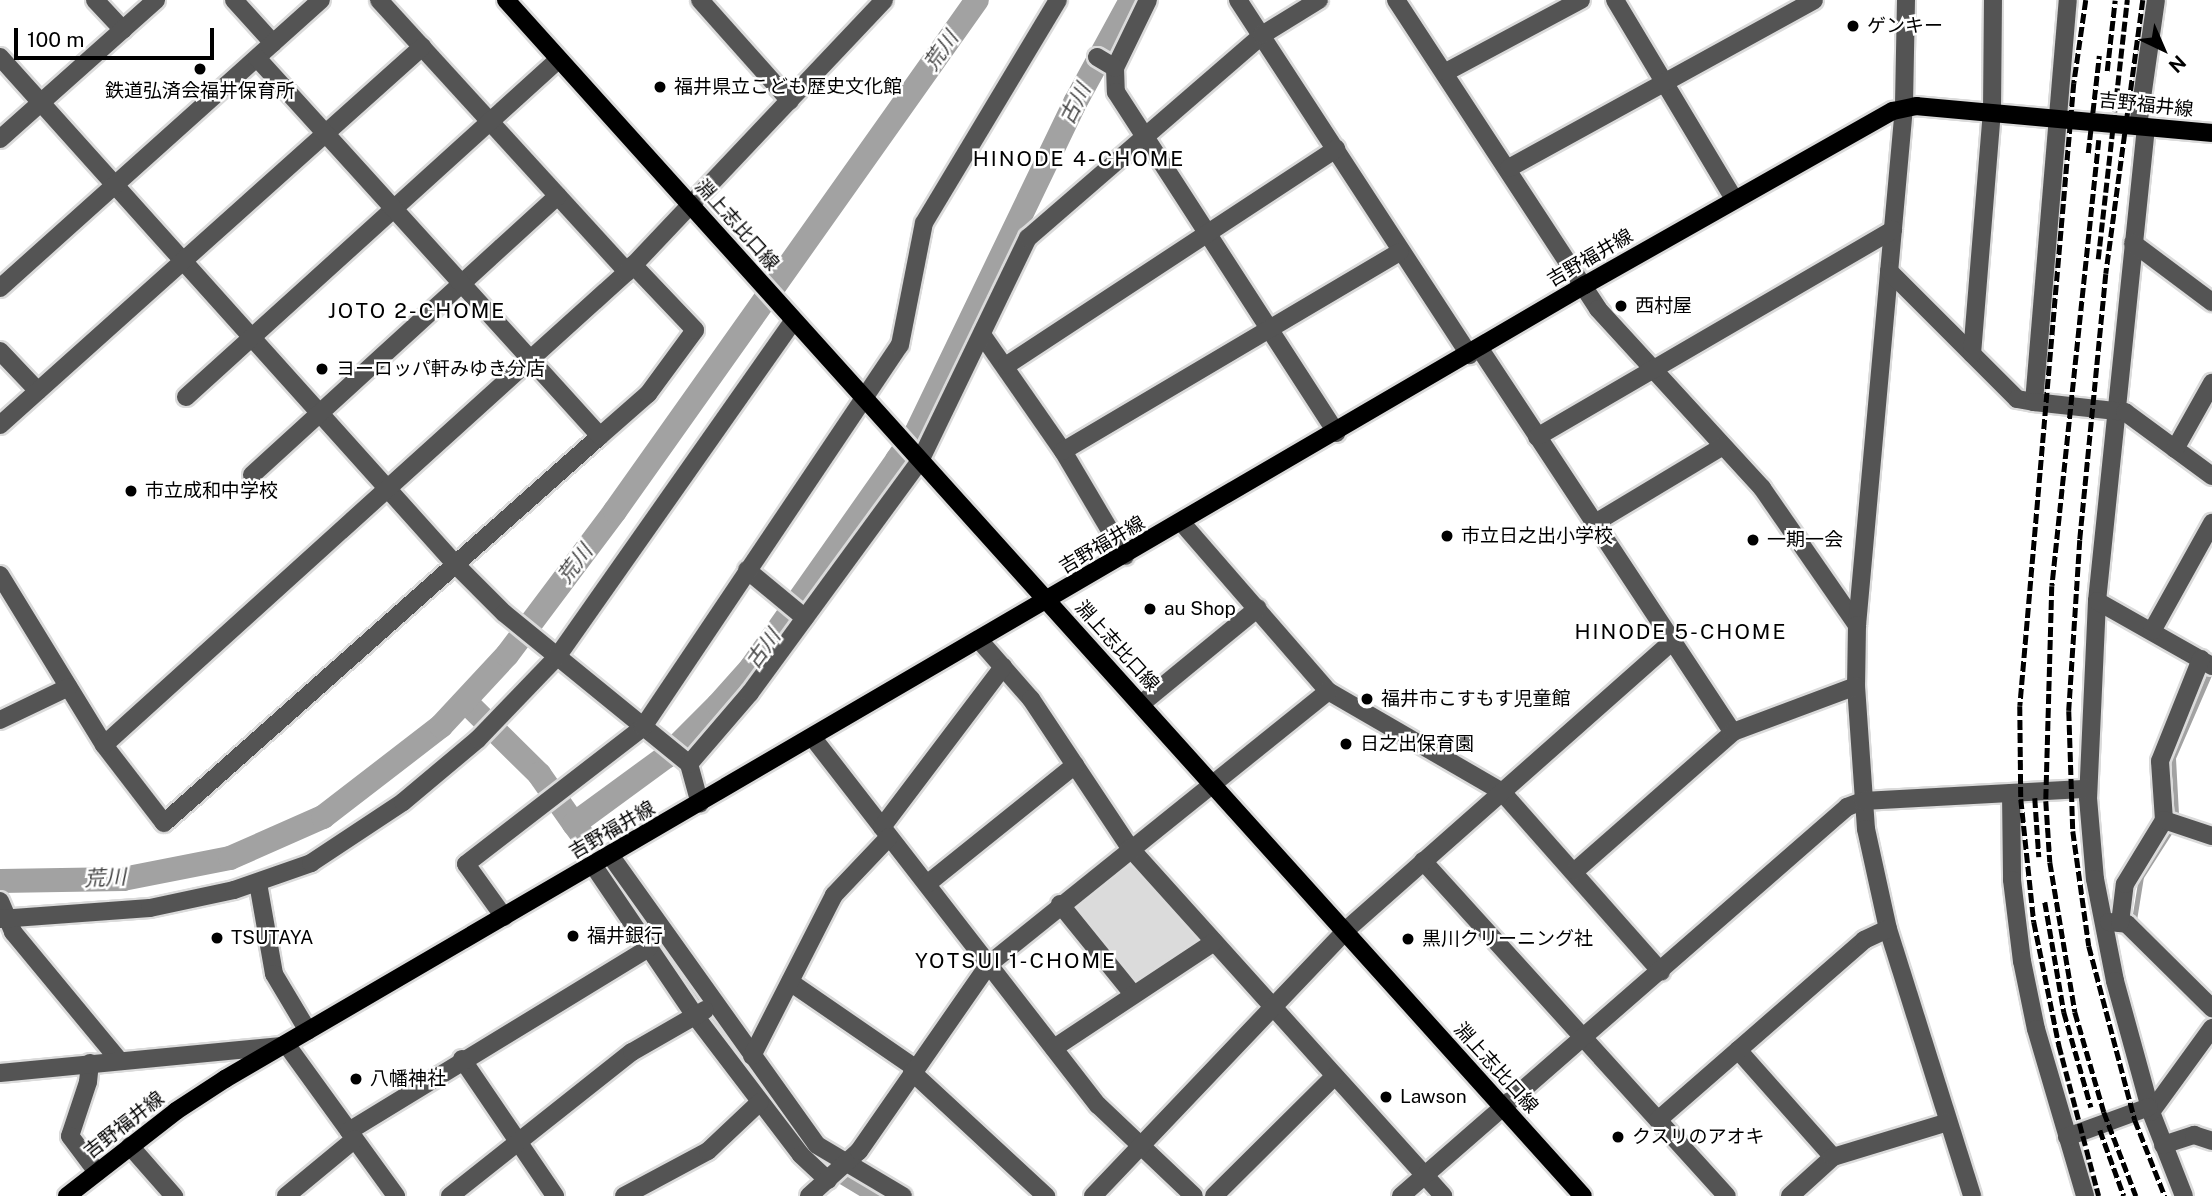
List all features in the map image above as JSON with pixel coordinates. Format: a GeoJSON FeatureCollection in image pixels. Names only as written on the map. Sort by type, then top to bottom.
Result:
{"type":"FeatureCollection","features":[{"type":"Feature","properties":{"kind":"main road","name":"淵上志比口線"},"geometry":{"type":"LineString","coordinates":[[506,0],[1583,1196]]}},
{"type":"Feature","properties":{"kind":"main road","name":"吉野福井線"},"geometry":{"type":"LineString","coordinates":[[67,1196],[176,1111],[284,1045],[1337,433],[1585,285],[1734,199],[1904,107],[2058,117],[2212,133]]}},
{"type":"Feature","properties":{"kind":"street"},"geometry":{"type":"LineString","coordinates":[[95,0],[123,30]]}},
{"type":"Feature","properties":{"kind":"street"},"geometry":{"type":"LineString","coordinates":[[0,139],[156,0]]}},
{"type":"Feature","properties":{"kind":"street"},"geometry":{"type":"LineString","coordinates":[[234,0],[273,43]]}},
{"type":"Feature","properties":{"kind":"street"},"geometry":{"type":"LineString","coordinates":[[0,288],[321,0]]}},
{"type":"Feature","properties":{"kind":"street"},"geometry":{"type":"LineString","coordinates":[[0,575],[104,745],[164,823],[648,394],[695,330],[558,196],[379,0]]}},
{"type":"Feature","properties":{"kind":"street"},"geometry":{"type":"LineString","coordinates":[[503,917],[466,864],[643,727],[900,345],[924,223],[1058,0]]}},
{"type":"Feature","properties":{"kind":"street"},"geometry":{"type":"LineString","coordinates":[[1148,0],[1107,63],[1116,92],[1337,433]]}},
{"type":"Feature","properties":{"kind":"street"},"geometry":{"type":"LineString","coordinates":[[1238,0],[1400,252],[1537,437],[1674,640],[1732,732]]}},
{"type":"Feature","properties":{"kind":"street"},"geometry":{"type":"LineString","coordinates":[[679,757],[797,612],[913,450],[983,336],[1028,237],[1144,134],[1262,35],[1319,0]]}},
{"type":"Feature","properties":{"kind":"street"},"geometry":{"type":"LineString","coordinates":[[1396,0],[1509,168],[1598,309],[1762,488],[1857,625]]}},
{"type":"Feature","properties":{"kind":"street"},"geometry":{"type":"LineString","coordinates":[[1446,72],[1581,0]]}},
{"type":"Feature","properties":{"kind":"street"},"geometry":{"type":"LineString","coordinates":[[1615,0],[1734,199]]}},
{"type":"Feature","properties":{"kind":"street"},"geometry":{"type":"LineString","coordinates":[[1509,168],[1814,0]]}},
{"type":"Feature","properties":{"kind":"street"},"geometry":{"type":"LineString","coordinates":[[1906,0],[1904,107],[1857,625],[1856,686],[1863,801],[1888,929],[1972,1196]]}},
{"type":"Feature","properties":{"kind":"street"},"geometry":{"type":"LineString","coordinates":[[1972,354],[1992,112],[1993,0]]}},
{"type":"Feature","properties":{"kind":"street"},"geometry":{"type":"LineString","coordinates":[[2034,402],[2068,0]]}},
{"type":"Feature","properties":{"kind":"street"},"geometry":{"type":"LineString","coordinates":[[2156,0],[2142,126],[2118,410],[2097,601],[2088,789],[2102,922],[2150,1110],[2183,1196]]}},
{"type":"Feature","properties":{"kind":"street"},"geometry":{"type":"LineString","coordinates":[[104,745],[529,363],[630,268],[692,206],[879,2]]}},
{"type":"Feature","properties":{"kind":"street"},"geometry":{"type":"LineString","coordinates":[[711,4],[790,101]]}},
{"type":"Feature","properties":{"kind":"street"},"geometry":{"type":"LineString","coordinates":[[0,425],[422,47]]}},
{"type":"Feature","properties":{"kind":"street"},"geometry":{"type":"LineString","coordinates":[[0,57],[457,566],[504,613],[679,757],[699,804]]}},
{"type":"Feature","properties":{"kind":"street"},"geometry":{"type":"LineString","coordinates":[[257,58],[529,363],[600,436]]}},
{"type":"Feature","properties":{"kind":"street"},"geometry":{"type":"LineString","coordinates":[[186,397],[559,60]]}},
{"type":"Feature","properties":{"kind":"street"},"geometry":{"type":"LineString","coordinates":[[1007,365],[1336,149]]}},
{"type":"Feature","properties":{"kind":"street"},"geometry":{"type":"LineString","coordinates":[[252,475],[558,196]]}},
{"type":"Feature","properties":{"kind":"street"},"geometry":{"type":"LineString","coordinates":[[1537,437],[1651,368],[1893,230]]}},
{"type":"Feature","properties":{"kind":"street"},"geometry":{"type":"LineString","coordinates":[[2133,243],[2212,302]]}},
{"type":"Feature","properties":{"kind":"street"},"geometry":{"type":"LineString","coordinates":[[1063,451],[1400,252]]}},
{"type":"Feature","properties":{"kind":"street"},"geometry":{"type":"LineString","coordinates":[[1889,271],[2017,399],[2118,410],[2212,476]]}},
{"type":"Feature","properties":{"kind":"street"},"geometry":{"type":"LineString","coordinates":[[118,1059],[13,932],[3,913],[150,908],[258,883],[331,852],[403,802],[478,740],[557,657],[793,321]]}},
{"type":"Feature","properties":{"kind":"street"},"geometry":{"type":"LineString","coordinates":[[983,336],[1007,365],[1063,451],[1125,556]]}},
{"type":"Feature","properties":{"kind":"street"},"geometry":{"type":"LineString","coordinates":[[0,351],[38,391]]}},
{"type":"Feature","properties":{"kind":"street"},"geometry":{"type":"LineString","coordinates":[[2175,449],[2212,383]]}},
{"type":"Feature","properties":{"kind":"street"},"geometry":{"type":"LineString","coordinates":[[1595,523],[1723,446]]}},
{"type":"Feature","properties":{"kind":"street"},"geometry":{"type":"LineString","coordinates":[[1182,523],[1328,691],[1502,792],[1575,871],[1661,972]]}},
{"type":"Feature","properties":{"kind":"street"},"geometry":{"type":"LineString","coordinates":[[2152,631],[2212,523]]}},
{"type":"Feature","properties":{"kind":"street"},"geometry":{"type":"LineString","coordinates":[[747,570],[797,612]]}},
{"type":"Feature","properties":{"kind":"street"},"geometry":{"type":"LineString","coordinates":[[2097,601],[2206,662],[2160,761],[2164,820],[2125,884],[2120,923]]}},
{"type":"Feature","properties":{"kind":"street"},"geometry":{"type":"LineString","coordinates":[[1141,704],[1258,608]]}},
{"type":"Feature","properties":{"kind":"street"},"geometry":{"type":"LineString","coordinates":[[1093,1196],[1345,931],[1674,640]]}},
{"type":"Feature","properties":{"kind":"street"},"geometry":{"type":"LineString","coordinates":[[980,641],[1031,699],[1130,848],[1443,1196]]}},
{"type":"Feature","properties":{"kind":"street"},"geometry":{"type":"LineString","coordinates":[[752,1056],[834,895],[886,832],[1003,667]]}},
{"type":"Feature","properties":{"kind":"street"},"geometry":{"type":"LineString","coordinates":[[1575,871],[1732,732],[1856,686]]}},
{"type":"Feature","properties":{"kind":"street"},"geometry":{"type":"LineString","coordinates":[[0,720],[69,687]]}},
{"type":"Feature","properties":{"kind":"street"},"geometry":{"type":"LineString","coordinates":[[809,1196],[849,1164],[989,964],[1212,781],[1328,691]]}},
{"type":"Feature","properties":{"kind":"street"},"geometry":{"type":"LineString","coordinates":[[813,738],[1054,1048],[1139,1147],[1194,1196]]}},
{"type":"Feature","properties":{"kind":"street"},"geometry":{"type":"LineString","coordinates":[[927,884],[1075,765]]}},
{"type":"Feature","properties":{"kind":"street"},"geometry":{"type":"LineString","coordinates":[[1401,1196],[1661,972],[1842,811],[1863,801],[2088,789]]}},
{"type":"Feature","properties":{"kind":"street"},"geometry":{"type":"LineString","coordinates":[[2011,793],[2012,880],[2019,941],[2036,1029],[2085,1196]]}},
{"type":"Feature","properties":{"kind":"street"},"geometry":{"type":"LineString","coordinates":[[2164,820],[2212,836]]}},
{"type":"Feature","properties":{"kind":"street"},"geometry":{"type":"LineString","coordinates":[[610,855],[713,1003],[817,1145],[903,1196]]}},
{"type":"Feature","properties":{"kind":"street"},"geometry":{"type":"LineString","coordinates":[[1423,861],[1727,1196]]}},
{"type":"Feature","properties":{"kind":"street"},"geometry":{"type":"LineString","coordinates":[[593,865],[696,1017],[801,1154],[828,1180]]}},
{"type":"Feature","properties":{"kind":"street"},"geometry":{"type":"LineString","coordinates":[[258,883],[274,974],[308,1031]]}},
{"type":"Feature","properties":{"kind":"street"},"geometry":{"type":"LineString","coordinates":[[1060,904],[1133,994]]}},
{"type":"Feature","properties":{"kind":"street"},"geometry":{"type":"LineString","coordinates":[[2102,922],[2120,923],[2212,1008]]}},
{"type":"Feature","properties":{"kind":"street"},"geometry":{"type":"LineString","coordinates":[[1658,1120],[1864,940],[1888,929]]}},
{"type":"Feature","properties":{"kind":"street"},"geometry":{"type":"LineString","coordinates":[[1054,1048],[1214,942]]}},
{"type":"Feature","properties":{"kind":"street"},"geometry":{"type":"LineString","coordinates":[[286,1196],[352,1135],[462,1059],[649,948]]}},
{"type":"Feature","properties":{"kind":"street"},"geometry":{"type":"LineString","coordinates":[[790,982],[914,1070],[1046,1196]]}},
{"type":"Feature","properties":{"kind":"street"},"geometry":{"type":"LineString","coordinates":[[450,1196],[519,1146],[632,1052],[696,1017],[713,1003]]}},
{"type":"Feature","properties":{"kind":"street"},"geometry":{"type":"LineString","coordinates":[[2067,1137],[2150,1110],[2212,1028]]}},
{"type":"Feature","properties":{"kind":"street"},"geometry":{"type":"LineString","coordinates":[[0,1073],[118,1059],[284,1045],[396,1196]]}},
{"type":"Feature","properties":{"kind":"street"},"geometry":{"type":"LineString","coordinates":[[1738,1050],[1833,1157]]}},
{"type":"Feature","properties":{"kind":"street"},"geometry":{"type":"LineString","coordinates":[[462,1059],[555,1196]]}},
{"type":"Feature","properties":{"kind":"street"},"geometry":{"type":"LineString","coordinates":[[90,1063],[88,1082],[70,1136],[97,1172]]}},
{"type":"Feature","properties":{"kind":"street"},"geometry":{"type":"LineString","coordinates":[[1214,1196],[1335,1076]]}},
{"type":"Feature","properties":{"kind":"street"},"geometry":{"type":"LineString","coordinates":[[624,1196],[708,1151],[760,1102]]}},
{"type":"Feature","properties":{"kind":"street"},"geometry":{"type":"LineString","coordinates":[[1790,1196],[1833,1157],[1948,1122]]}},
{"type":"Feature","properties":{"kind":"street"},"geometry":{"type":"LineString","coordinates":[[2163,1145],[2194,1135],[2212,1142]]}},
{"type":"Feature","properties":{"kind":"street"},"geometry":{"type":"LineString","coordinates":[[130,1146],[174,1196]]}},
{"type":"Feature","properties":{"kind":"shaded area"},"geometry":{"type":"Polygon","coordinates":[[[1130,848],[1214,942],[1133,994],[1060,904],[1130,848]]]}},
{"type":"Feature","properties":{"kind":"waterway","name":"荒川"},"geometry":{"type":"LineString","coordinates":[[0,881],[123,879],[230,858],[323,817],[441,726],[507,655],[615,511],[977,0]]}},
{"type":"Feature","properties":{"kind":"waterway","name":"古川"},"geometry":{"type":"LineString","coordinates":[[883,1196],[813,1154],[574,824],[667,756],[751,668],[917,431],[1076,101],[1131,0]]}},
{"type":"Feature","properties":{"kind":"waterway"},"geometry":{"type":"LineString","coordinates":[[2176,814],[2173,758],[2211,670]]}},
{"type":"Feature","properties":{"kind":"waterway"},"geometry":{"type":"LineString","coordinates":[[466,702],[539,774],[574,824]]}},
{"type":"Feature","properties":{"kind":"waterway"},"geometry":{"type":"LineString","coordinates":[[2134,920],[2141,877],[2169,833]]}},
{"type":"Feature","properties":{"kind":"railway"},"geometry":{"type":"LineString","coordinates":[[2086,0],[2074,83],[2020,706],[2021,799],[2034,922],[2059,1045],[2099,1196]]}},
{"type":"Feature","properties":{"kind":"railway"},"geometry":{"type":"LineString","coordinates":[[2107,71],[2115,0]]}},
{"type":"Feature","properties":{"kind":"railway"},"geometry":{"type":"LineString","coordinates":[[2098,259],[2127,0]]}},
{"type":"Feature","properties":{"kind":"railway"},"geometry":{"type":"LineString","coordinates":[[2143,0],[2106,274],[2080,540],[2069,711],[2073,831],[2089,946],[2135,1120],[2165,1196]]}},
{"type":"Feature","properties":{"kind":"railway"},"geometry":{"type":"LineString","coordinates":[[2088,153],[2099,56]]}},
{"type":"Feature","properties":{"kind":"railway"},"geometry":{"type":"LineString","coordinates":[[2099,140],[2052,586],[2046,801],[2050,862],[2075,1012],[2104,1112],[2136,1196]]}},
{"type":"Feature","properties":{"kind":"railway"},"geometry":{"type":"LineString","coordinates":[[2035,798],[2039,857]]}},
{"type":"Feature","properties":{"kind":"railway"},"geometry":{"type":"LineString","coordinates":[[2045,902],[2064,1012],[2091,1107]]}},
{"type":"Feature","properties":{"kind":"railway"},"geometry":{"type":"LineString","coordinates":[[2100,1130],[2124,1196]]}},
{"type":"Feature","properties":{"kind":"place","name":"ゲンキー"},"geometry":{"type":"Point","coordinates":[1853,26]}},
{"type":"Feature","properties":{"kind":"place","name":"鉄道弘済会福井保育所"},"geometry":{"type":"Point","coordinates":[200,69]}},
{"type":"Feature","properties":{"kind":"place","name":"福井県立こども歴史文化館"},"geometry":{"type":"Point","coordinates":[660,87]}},
{"type":"Feature","properties":{"kind":"place","name":"西村屋"},"geometry":{"type":"Point","coordinates":[1621,306]}},
{"type":"Feature","properties":{"kind":"place","name":"ヨーロッパ軒みゆき分店"},"geometry":{"type":"Point","coordinates":[322,369]}},
{"type":"Feature","properties":{"kind":"place","name":"市立成和中学校"},"geometry":{"type":"Point","coordinates":[131,491]}},
{"type":"Feature","properties":{"kind":"place","name":"市立日之出小学校"},"geometry":{"type":"Point","coordinates":[1447,536]}},
{"type":"Feature","properties":{"kind":"place","name":"一期一会"},"geometry":{"type":"Point","coordinates":[1753,540]}},
{"type":"Feature","properties":{"kind":"place","name":"au Shop"},"geometry":{"type":"Point","coordinates":[1150,609]}},
{"type":"Feature","properties":{"kind":"place","name":"福井市こすもす児童館"},"geometry":{"type":"Point","coordinates":[1367,699]}},
{"type":"Feature","properties":{"kind":"place","name":"日之出保育園"},"geometry":{"type":"Point","coordinates":[1346,744]}},
{"type":"Feature","properties":{"kind":"place","name":"福井銀行"},"geometry":{"type":"Point","coordinates":[573,936]}},
{"type":"Feature","properties":{"kind":"place","name":"TSUTAYA"},"geometry":{"type":"Point","coordinates":[217,938]}},
{"type":"Feature","properties":{"kind":"place","name":"黒川クリーニング社"},"geometry":{"type":"Point","coordinates":[1408,939]}},
{"type":"Feature","properties":{"kind":"place","name":"八幡神社"},"geometry":{"type":"Point","coordinates":[356,1079]}},
{"type":"Feature","properties":{"kind":"place","name":"Lawson"},"geometry":{"type":"Point","coordinates":[1386,1097]}},
{"type":"Feature","properties":{"kind":"place","name":"クスリのアオキ"},"geometry":{"type":"Point","coordinates":[1618,1137]}},
{"type":"Feature","properties":{"kind":"district","name":"HINODE 4-CHOME"},"geometry":{"type":"Point","coordinates":[1079,159]}},
{"type":"Feature","properties":{"kind":"district","name":"JOTO 2-CHOME"},"geometry":{"type":"Point","coordinates":[417,311]}},
{"type":"Feature","properties":{"kind":"district","name":"HINODE 5-CHOME"},"geometry":{"type":"Point","coordinates":[1681,632]}},
{"type":"Feature","properties":{"kind":"district","name":"YOTSUI 1-CHOME"},"geometry":{"type":"Point","coordinates":[1016,961]}}]}
